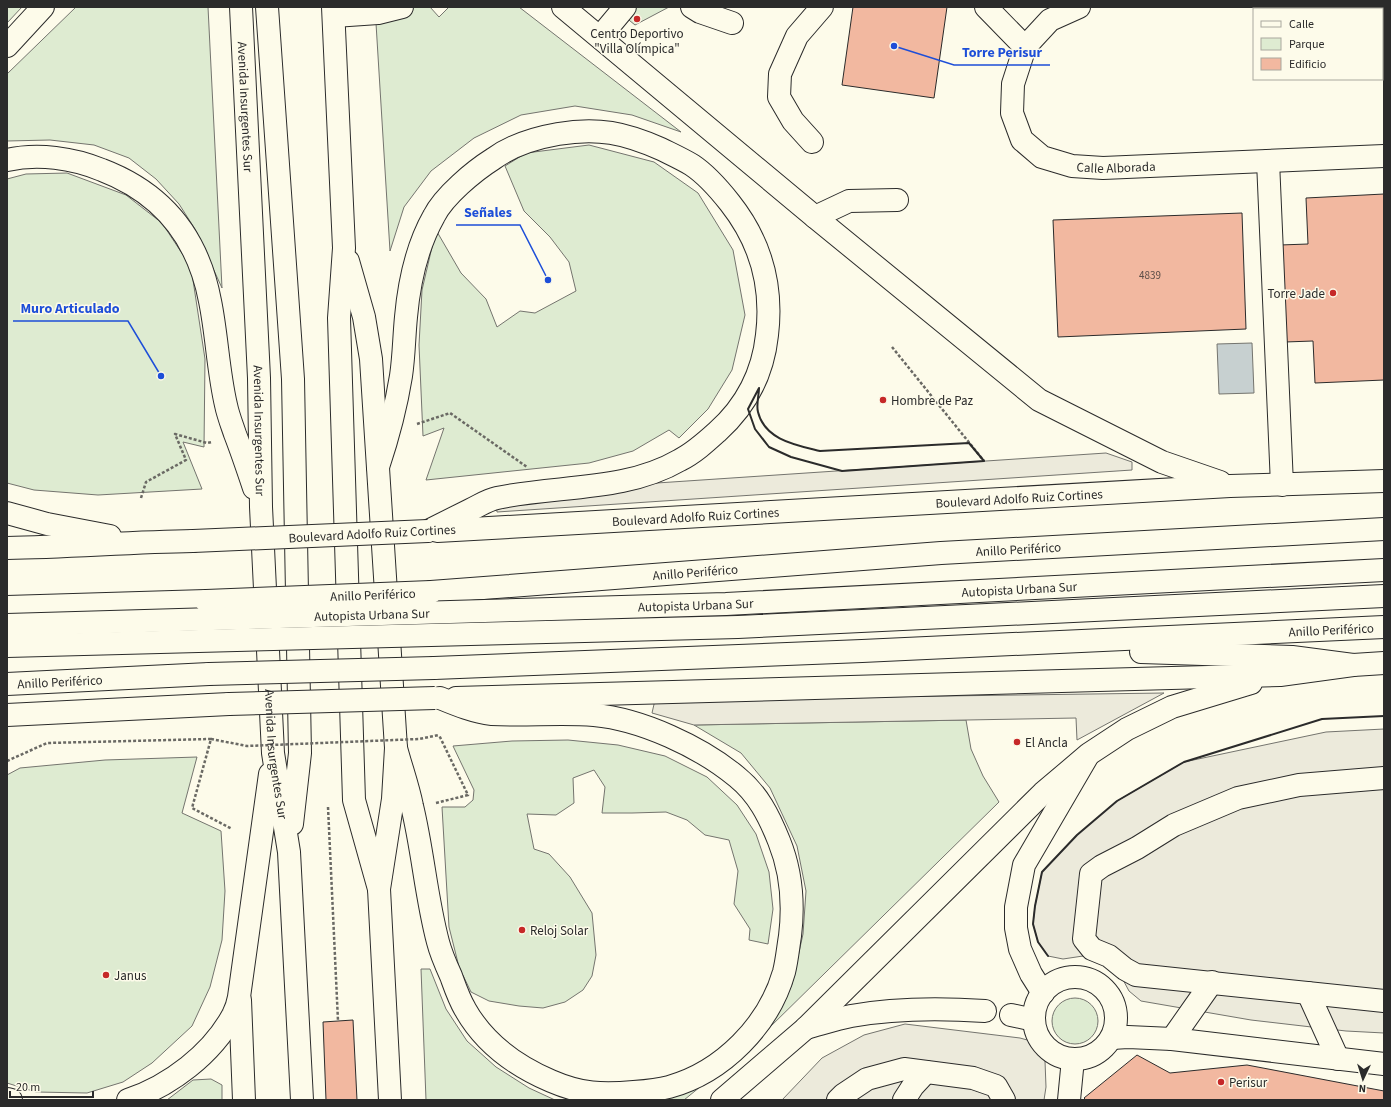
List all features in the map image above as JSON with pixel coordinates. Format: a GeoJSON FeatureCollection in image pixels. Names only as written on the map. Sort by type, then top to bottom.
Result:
{"type":"FeatureCollection","features":[{"type":"Feature","properties":{"kind":"main road"},"geometry":{"type":"LineString","coordinates":[[7,46],[42,7]]}},
{"type":"Feature","properties":{"kind":"main road","name":"Avenida Insurgentes Sur"},"geometry":{"type":"LineString","coordinates":[[241,7],[259,378],[261,508],[273,753],[289,852],[302,1100]]}},
{"type":"Feature","properties":{"kind":"main road","name":"Avenida Insurgentes Sur"},"geometry":{"type":"LineString","coordinates":[[267,7],[293,380],[300,753],[289,852]]}},
{"type":"Feature","properties":{"kind":"main road"},"geometry":{"type":"LineString","coordinates":[[380,889],[354,800],[338,318],[344,248],[334,11],[378,13],[402,7]]}},
{"type":"Feature","properties":{"kind":"main road"},"geometry":{"type":"LineString","coordinates":[[563,7],[815,217],[1039,400],[1162,462],[1230,486]]}},
{"type":"Feature","properties":{"kind":"main road"},"geometry":{"type":"LineString","coordinates":[[600,37],[625,7]]}},
{"type":"Feature","properties":{"kind":"main road"},"geometry":{"type":"LineString","coordinates":[[692,7],[700,12],[732,23]]}},
{"type":"Feature","properties":{"kind":"main road"},"geometry":{"type":"LineString","coordinates":[[812,142],[793,121],[779,97],[780,74],[797,36],[822,7]]}},
{"type":"Feature","properties":{"kind":"main road"},"geometry":{"type":"LineString","coordinates":[[986,7],[1025,47]]}},
{"type":"Feature","properties":{"kind":"main road","name":"Calle Alborada"},"geometry":{"type":"LineString","coordinates":[[1079,7],[1050,20],[1025,47],[1013,84],[1012,113],[1022,140],[1042,157],[1072,166],[1103,168],[1384,156]]}},
{"type":"Feature","properties":{"kind":"main road"},"geometry":{"type":"LineString","coordinates":[[378,467],[396,401],[401,374],[405,319],[409,292],[415,266],[424,239],[435,213],[465,180],[484,164],[505,150],[548,135],[575,131],[603,130],[633,138],[671,154],[693,166],[720,190],[736,210],[757,247],[767,285],[768,308],[766,346],[760,368],[751,390],[737,410],[720,429],[701,446],[680,461],[641,476],[612,484],[533,492],[493,498],[428,531]]}},
{"type":"Feature","properties":{"kind":"main road"},"geometry":{"type":"LineString","coordinates":[[7,160],[42,157],[67,160],[93,166],[118,176],[140,189],[175,220],[196,254],[205,278],[226,406],[261,508]]}},
{"type":"Feature","properties":{"kind":"main road"},"geometry":{"type":"LineString","coordinates":[[1268,161],[1282,484]]}},
{"type":"Feature","properties":{"kind":"main road"},"geometry":{"type":"LineString","coordinates":[[815,217],[849,201],[897,200]]}},
{"type":"Feature","properties":{"kind":"main road"},"geometry":{"type":"LineString","coordinates":[[344,248],[366,324],[371,359],[396,748],[393,799],[380,889],[390,1100]]}},
{"type":"Feature","properties":{"kind":"main road","name":"Boulevard Adolfo Ruiz Cortines"},"geometry":{"type":"LineString","coordinates":[[7,548],[69,547],[142,542],[428,531],[1230,486],[1384,481]]}},
{"type":"Feature","properties":{"kind":"main road"},"geometry":{"type":"LineString","coordinates":[[7,513],[48,524],[142,542]]}},
{"type":"Feature","properties":{"kind":"main road","name":"Anillo Periférico"},"geometry":{"type":"LineString","coordinates":[[7,607],[431,592],[941,553],[1384,529]]}},
{"type":"Feature","properties":{"kind":"main road","name":"Autopista Urbana Sur"},"geometry":{"type":"LineString","coordinates":[[7,625],[726,604],[1384,570]]}},
{"type":"Feature","properties":{"kind":"main road","name":"Autopista Urbana Sur"},"geometry":{"type":"LineString","coordinates":[[7,646],[738,626],[1384,596]]}},
{"type":"Feature","properties":{"kind":"main road","name":"Anillo Periférico"},"geometry":{"type":"LineString","coordinates":[[7,684],[209,674],[434,668],[862,651],[1384,627]]}},
{"type":"Feature","properties":{"kind":"main road"},"geometry":{"type":"LineString","coordinates":[[862,651],[1091,651],[1194,653],[1292,657],[1353,665],[1384,667]]}},
{"type":"Feature","properties":{"kind":"main road"},"geometry":{"type":"LineString","coordinates":[[7,715],[229,704],[1280,674],[1353,665],[1384,663]]}},
{"type":"Feature","properties":{"kind":"main road"},"geometry":{"type":"LineString","coordinates":[[722,1100],[806,1028],[1043,793],[1089,754],[1127,729],[1172,706],[1280,674]]}},
{"type":"Feature","properties":{"kind":"main road"},"geometry":{"type":"LineString","coordinates":[[396,748],[412,805],[438,944],[464,1007],[476,1027],[492,1044],[506,1055],[533,1073],[567,1088],[587,1093],[610,1094],[653,1091],[672,1086],[710,1068],[728,1056],[757,1026],[778,990],[784,973],[788,956],[793,900],[786,857],[770,819],[762,804],[752,791],[736,776],[692,747],[641,725],[594,715],[490,714],[462,708],[438,698]]}},
{"type":"Feature","properties":{"kind":"main road"},"geometry":{"type":"LineString","coordinates":[[244,1100],[240,997],[273,753]]}},
{"type":"Feature","properties":{"kind":"main road"},"geometry":{"type":"LineString","coordinates":[[1043,993],[1030,974],[1020,949],[1016,928],[1016,906],[1024,865],[1089,754]]}},
{"type":"Feature","properties":{"kind":"main road"},"geometry":{"type":"LineString","coordinates":[[1384,778],[1299,784],[1238,798],[1174,825],[1137,848],[1102,866],[1091,874],[1084,939],[1092,949],[1109,956],[1125,969],[1136,975],[1384,1001]]}},
{"type":"Feature","properties":{"kind":"main road"},"geometry":{"type":"LineString","coordinates":[[1075,977],[1087,979],[1098,984],[1107,992],[1114,1003],[1116,1026],[1112,1038],[1105,1047],[1096,1054],[1084,1059],[1073,1059],[1058,1056],[1046,1047],[1037,1035],[1034,1020],[1035,1010],[1043,993],[1052,984],[1063,979],[1075,977]]}},
{"type":"Feature","properties":{"kind":"main road"},"geometry":{"type":"LineString","coordinates":[[1172,1039],[1212,982]]}},
{"type":"Feature","properties":{"kind":"main road"},"geometry":{"type":"LineString","coordinates":[[1308,993],[1338,1059]]}},
{"type":"Feature","properties":{"kind":"main road"},"geometry":{"type":"LineString","coordinates":[[128,1100],[164,1084],[205,1052],[221,1034],[234,1013],[240,997]]}},
{"type":"Feature","properties":{"kind":"main road"},"geometry":{"type":"LineString","coordinates":[[806,1028],[850,1016],[895,1010],[940,1008],[985,1011]]}},
{"type":"Feature","properties":{"kind":"main road"},"geometry":{"type":"LineString","coordinates":[[1012,1015],[1034,1020]]}},
{"type":"Feature","properties":{"kind":"main road"},"geometry":{"type":"LineString","coordinates":[[1112,1038],[1128,1037],[1172,1039],[1384,1064]]}},
{"type":"Feature","properties":{"kind":"main road"},"geometry":{"type":"LineString","coordinates":[[1068,1100],[1073,1059]]}},
{"type":"Feature","properties":{"kind":"main road"},"geometry":{"type":"LineString","coordinates":[[838,1100],[867,1079],[904,1070],[973,1078],[996,1086],[1004,1100]]}},
{"type":"Feature","properties":{"kind":"main road"},"geometry":{"type":"LineString","coordinates":[[904,1100],[912,1086],[926,1072]]}},
{"type":"Feature","properties":{"kind":"main road"},"geometry":{"type":"LineString","coordinates":[[7,1099],[11,1100]]}},
{"type":"Feature","properties":{"kind":"path"},"geometry":{"type":"LineString","coordinates":[[892,347],[984,461]]}},
{"type":"Feature","properties":{"kind":"path"},"geometry":{"type":"LineString","coordinates":[[416,425],[450,413],[530,469]]}},
{"type":"Feature","properties":{"kind":"path"},"geometry":{"type":"LineString","coordinates":[[141,498],[146,482],[186,460],[175,434],[207,443]]}},
{"type":"Feature","properties":{"kind":"path"},"geometry":{"type":"LineString","coordinates":[[7,761],[47,742],[211,739],[247,746],[419,739],[439,734],[468,795],[444,801]]}},
{"type":"Feature","properties":{"kind":"path"},"geometry":{"type":"LineString","coordinates":[[211,739],[192,808],[232,829]]}},
{"type":"Feature","properties":{"kind":"path"},"geometry":{"type":"LineString","coordinates":[[325,743],[325,750]]}},
{"type":"Feature","properties":{"kind":"path"},"geometry":{"type":"LineString","coordinates":[[328,804],[338,1021]]}},
{"type":"Feature","properties":{"kind":"green space"},"geometry":{"type":"Polygon","coordinates":[[[7,7],[22,7],[7,23],[7,7]]]}},
{"type":"Feature","properties":{"kind":"green space"},"geometry":{"type":"Polygon","coordinates":[[[76,7],[208,7],[222,288],[195,229],[179,204],[156,179],[129,158],[94,145],[50,140],[7,141],[7,74],[76,7]]]}},
{"type":"Feature","properties":{"kind":"green space"},"geometry":{"type":"Polygon","coordinates":[[[375,7],[430,7],[439,17],[449,7],[519,7],[681,132],[632,115],[575,106],[521,115],[474,138],[431,171],[404,207],[390,251],[375,7]]]}},
{"type":"Feature","properties":{"kind":"green space","name":"Centro Deportivo \"Villa Olímpica\""},"geometry":{"type":"Polygon","coordinates":[[[613,7],[669,7],[635,25],[613,7]]]}},
{"type":"Feature","properties":{"kind":"green space"},"geometry":{"type":"Polygon","coordinates":[[[589,145],[654,162],[698,193],[733,250],[745,315],[732,370],[708,409],[679,438],[669,430],[633,451],[589,463],[426,480],[444,428],[423,436],[419,345],[422,290],[436,230],[461,273],[486,299],[497,327],[520,311],[535,313],[576,291],[569,262],[550,237],[524,211],[505,166],[526,153],[589,145]]]}},
{"type":"Feature","properties":{"kind":"green space"},"geometry":{"type":"Polygon","coordinates":[[[67,173],[126,195],[162,223],[191,267],[205,359],[204,447],[183,442],[202,489],[98,495],[34,490],[7,483],[7,179],[26,174],[67,173]]]}},
{"type":"Feature","properties":{"kind":"green space"},"geometry":{"type":"Polygon","coordinates":[[[966,720],[971,749],[983,776],[999,802],[768,1029],[792,984],[803,934],[806,891],[797,846],[770,788],[741,753],[694,725],[966,720]]]}},
{"type":"Feature","properties":{"kind":"green space"},"geometry":{"type":"Polygon","coordinates":[[[568,740],[618,745],[665,756],[707,777],[737,805],[756,834],[769,872],[773,909],[768,944],[749,940],[750,929],[734,904],[738,871],[729,840],[705,835],[687,820],[666,812],[602,813],[605,787],[594,770],[573,778],[574,803],[556,815],[527,814],[534,849],[549,854],[570,877],[592,913],[596,955],[592,976],[583,990],[565,1002],[543,1008],[489,1001],[471,992],[459,967],[449,927],[442,807],[465,807],[473,800],[474,790],[453,746],[512,741],[568,740]]]}},
{"type":"Feature","properties":{"kind":"green space"},"geometry":{"type":"Polygon","coordinates":[[[197,757],[182,813],[221,831],[225,891],[222,940],[210,987],[192,1026],[152,1063],[123,1082],[87,1093],[36,1092],[7,1083],[7,775],[20,768],[105,760],[197,757]]]}},
{"type":"Feature","properties":{"kind":"green space"},"geometry":{"type":"Polygon","coordinates":[[[421,969],[430,969],[446,1009],[467,1041],[496,1067],[529,1088],[555,1100],[426,1100],[421,969]]]}},
{"type":"Feature","properties":{"kind":"green space"},"geometry":{"type":"Polygon","coordinates":[[[1075,998],[1088,1002],[1094,1008],[1098,1021],[1094,1034],[1088,1040],[1075,1044],[1062,1040],[1056,1034],[1052,1021],[1056,1008],[1062,1002],[1075,998]]]}},
{"type":"Feature","properties":{"kind":"green space"},"geometry":{"type":"Polygon","coordinates":[[[722,1069],[684,1100],[650,1100],[722,1069]]]}},
{"type":"Feature","properties":{"kind":"green space"},"geometry":{"type":"Polygon","coordinates":[[[211,1079],[222,1085],[222,1100],[167,1100],[193,1080],[211,1079]]]}},
{"type":"Feature","properties":{"kind":"shaded area"},"geometry":{"type":"Polygon","coordinates":[[[1252,343],[1254,393],[1219,394],[1217,344],[1252,343]]]}},
{"type":"Feature","properties":{"kind":"shaded area"},"geometry":{"type":"Polygon","coordinates":[[[1106,453],[1132,462],[1132,470],[497,512],[496,504],[612,486],[1106,453]]]}},
{"type":"Feature","properties":{"kind":"shaded area"},"geometry":{"type":"Polygon","coordinates":[[[1164,693],[1077,740],[1076,718],[694,725],[652,713],[655,700],[1164,693]]]}},
{"type":"Feature","properties":{"kind":"shaded area"},"geometry":{"type":"Polygon","coordinates":[[[1384,729],[1384,1033],[1346,1031],[1251,1020],[1141,1001],[1129,991],[1121,976],[1105,962],[1083,956],[1063,959],[1048,956],[1038,942],[1033,924],[1042,872],[1077,835],[1117,801],[1184,762],[1326,732],[1384,729]]]}},
{"type":"Feature","properties":{"kind":"shaded area"},"geometry":{"type":"Polygon","coordinates":[[[905,1024],[1020,1038],[1038,1043],[1045,1061],[1046,1087],[1044,1100],[782,1100],[822,1058],[864,1035],[905,1024]]]}},
{"type":"Feature","properties":{"kind":"building"},"geometry":{"type":"Polygon","coordinates":[[[853,7],[947,7],[934,98],[842,85],[853,7]]]}},
{"type":"Feature","properties":{"kind":"building","name":"Torre Jade"},"geometry":{"type":"Polygon","coordinates":[[[1384,194],[1384,380],[1315,383],[1313,341],[1285,342],[1280,245],[1308,244],[1306,198],[1384,194]]]}},
{"type":"Feature","properties":{"kind":"building"},"geometry":{"type":"Polygon","coordinates":[[[1242,213],[1246,329],[1058,337],[1053,220],[1242,213]]]}},
{"type":"Feature","properties":{"kind":"building"},"geometry":{"type":"Polygon","coordinates":[[[353,1020],[357,1100],[326,1100],[323,1022],[353,1020]]]}},
{"type":"Feature","properties":{"kind":"building","name":"Perisur"},"geometry":{"type":"Polygon","coordinates":[[[1137,1055],[1170,1073],[1247,1065],[1384,1091],[1384,1100],[1086,1100],[1084,1098],[1137,1055]]]}},
{"type":"Feature","properties":{"kind":"wall"},"geometry":{"type":"LineString","coordinates":[[759,388],[757,409],[767,429],[783,440],[801,446],[820,451],[969,443],[984,461],[842,471],[791,457],[769,447],[755,429],[748,409],[759,388]]}},
{"type":"Feature","properties":{"kind":"wall"},"geometry":{"type":"LineString","coordinates":[[1048,956],[1038,942],[1033,924],[1042,872],[1077,835],[1117,801],[1184,762],[1322,719],[1384,716]]}},
{"type":"Feature","properties":{"kind":"place","name":"Centro Deportivo \"Villa Olímpica\""},"geometry":{"type":"Point","coordinates":[637,19]}},
{"type":"Feature","properties":{"kind":"place","name":"Torre Perisur"},"geometry":{"type":"Point","coordinates":[894,46]}},
{"type":"Feature","properties":{"kind":"place","name":"Señales"},"geometry":{"type":"Point","coordinates":[548,280]}},
{"type":"Feature","properties":{"kind":"place","name":"Torre Jade"},"geometry":{"type":"Point","coordinates":[1333,293]}},
{"type":"Feature","properties":{"kind":"place","name":"Muro Articulado"},"geometry":{"type":"Point","coordinates":[161,376]}},
{"type":"Feature","properties":{"kind":"place","name":"Hombre de Paz"},"geometry":{"type":"Point","coordinates":[883,400]}},
{"type":"Feature","properties":{"kind":"place","name":"El Ancla"},"geometry":{"type":"Point","coordinates":[1017,742]}},
{"type":"Feature","properties":{"kind":"place","name":"Reloj Solar"},"geometry":{"type":"Point","coordinates":[522,930]}},
{"type":"Feature","properties":{"kind":"place","name":"Janus"},"geometry":{"type":"Point","coordinates":[106,975]}},
{"type":"Feature","properties":{"kind":"place","name":"Perisur"},"geometry":{"type":"Point","coordinates":[1221,1082]}}]}
